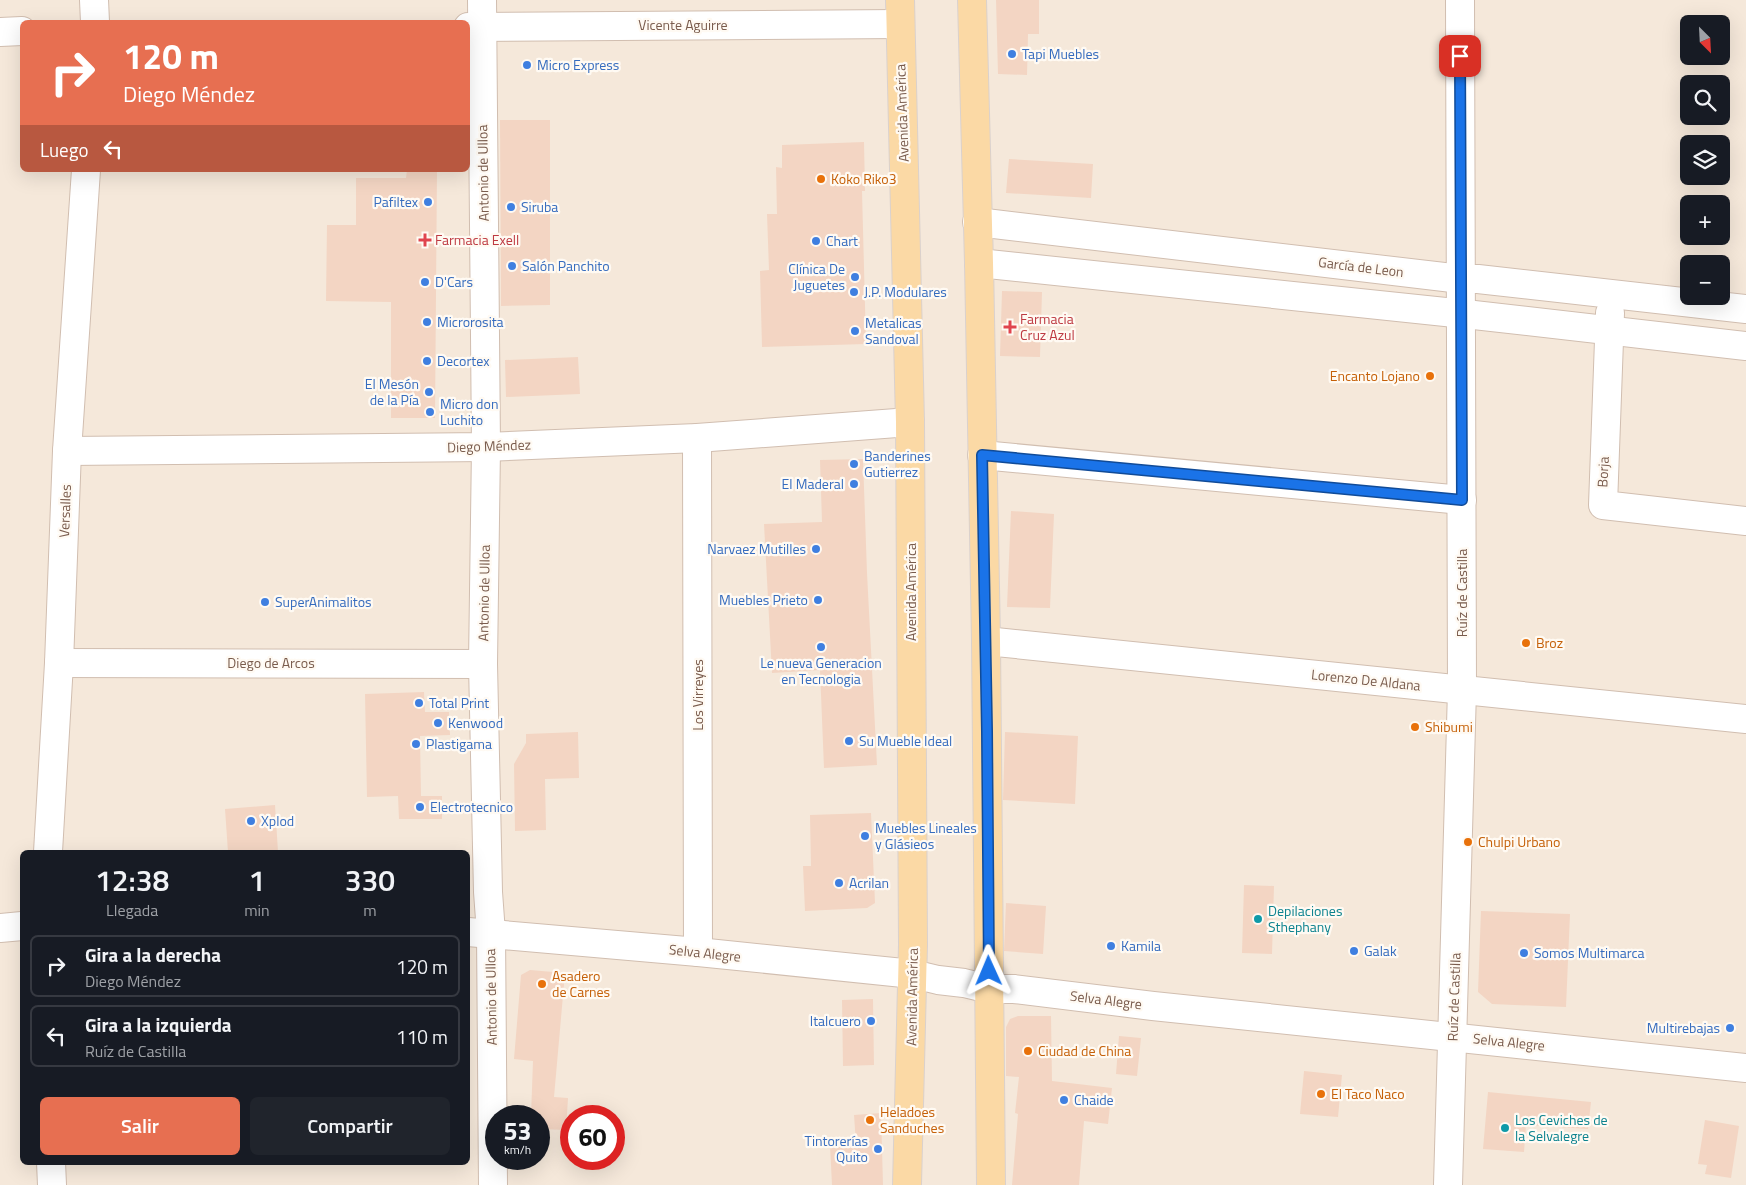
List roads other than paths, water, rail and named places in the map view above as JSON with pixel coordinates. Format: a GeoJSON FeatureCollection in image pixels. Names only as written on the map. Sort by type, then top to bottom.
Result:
{"type":"FeatureCollection","features":[{"type":"Feature","properties":{"kind":"main road"},"geometry":{"type":"LineString","coordinates":[[972,0],[977,222],[980,263],[991,1185]]}},
{"type":"Feature","properties":{"kind":"main road","name":"Avenida América"},"geometry":{"type":"LineString","coordinates":[[900,12],[910,422],[913,974],[907,1185]]}},
{"type":"Feature","properties":{"kind":"street"},"geometry":{"type":"LineString","coordinates":[[94,0],[95,20]]}},
{"type":"Feature","properties":{"kind":"street","name":"Ruíz de Castilla"},"geometry":{"type":"LineString","coordinates":[[1448,1185],[1462,690],[1460,0]]}},
{"type":"Feature","properties":{"kind":"street","name":"Vicente Aguirre"},"geometry":{"type":"LineString","coordinates":[[477,18],[900,12]]}},
{"type":"Feature","properties":{"kind":"street","name":"Antonio de Ulloa"},"geometry":{"type":"LineString","coordinates":[[477,18],[486,447],[483,664],[488,892],[479,932],[493,1185]]}},
{"type":"Feature","properties":{"kind":"street"},"geometry":{"type":"LineString","coordinates":[[0,32],[20,32]]}},
{"type":"Feature","properties":{"kind":"street","name":"Versalles"},"geometry":{"type":"LineString","coordinates":[[48,850],[59,663],[67,451],[86,172]]}},
{"type":"Feature","properties":{"kind":"street","name":"García de Leon"},"geometry":{"type":"LineString","coordinates":[[977,222],[1461,278],[1746,308]]}},
{"type":"Feature","properties":{"kind":"street"},"geometry":{"type":"LineString","coordinates":[[980,263],[1746,346]]}},
{"type":"Feature","properties":{"kind":"street","name":"Borja"},"geometry":{"type":"LineString","coordinates":[[1611,294],[1603,505],[1746,521]]}},
{"type":"Feature","properties":{"kind":"street","name":"Diego Méndez"},"geometry":{"type":"LineString","coordinates":[[67,451],[486,447],[697,438],[910,422]]}},
{"type":"Feature","properties":{"kind":"street","name":"Los Virreyes"},"geometry":{"type":"LineString","coordinates":[[697,438],[698,952]]}},
{"type":"Feature","properties":{"kind":"street"},"geometry":{"type":"LineString","coordinates":[[982,455],[1462,500]]}},
{"type":"Feature","properties":{"kind":"street","name":"Lorenzo De Aldana"},"geometry":{"type":"LineString","coordinates":[[986,641],[1746,719]]}},
{"type":"Feature","properties":{"kind":"street","name":"Diego de Arcos"},"geometry":{"type":"LineString","coordinates":[[59,663],[483,664]]}},
{"type":"Feature","properties":{"kind":"street"},"geometry":{"type":"LineString","coordinates":[[0,928],[20,926]]}},
{"type":"Feature","properties":{"kind":"street","name":"Selva Alegre"},"geometry":{"type":"LineString","coordinates":[[479,932],[913,974],[938,980],[964,982],[989,989],[1014,990],[1746,1068]]}},
{"type":"Feature","properties":{"kind":"street"},"geometry":{"type":"LineString","coordinates":[[51,1165],[52,1185]]}},
{"type":"Feature","properties":{"kind":"place","name":"Tapi Muebles"},"geometry":{"type":"Point","coordinates":[1012,54]}},
{"type":"Feature","properties":{"kind":"place","name":"Micro Express"},"geometry":{"type":"Point","coordinates":[527,65]}},
{"type":"Feature","properties":{"kind":"place","name":"Koko Riko3"},"geometry":{"type":"Point","coordinates":[821,179]}},
{"type":"Feature","properties":{"kind":"place","name":"Pafiltex"},"geometry":{"type":"Point","coordinates":[428,202]}},
{"type":"Feature","properties":{"kind":"place","name":"Siruba"},"geometry":{"type":"Point","coordinates":[511,207]}},
{"type":"Feature","properties":{"kind":"place","name":"Farmacia Exell"},"geometry":{"type":"Point","coordinates":[425,240]}},
{"type":"Feature","properties":{"kind":"place","name":"Chart"},"geometry":{"type":"Point","coordinates":[816,241]}},
{"type":"Feature","properties":{"kind":"place","name":"Salón Panchito"},"geometry":{"type":"Point","coordinates":[512,266]}},
{"type":"Feature","properties":{"kind":"place","name":"Clínica De Juguetes"},"geometry":{"type":"Point","coordinates":[855,277]}},
{"type":"Feature","properties":{"kind":"place","name":"D'Cars"},"geometry":{"type":"Point","coordinates":[425,282]}},
{"type":"Feature","properties":{"kind":"place","name":"J.P. Modulares"},"geometry":{"type":"Point","coordinates":[854,292]}},
{"type":"Feature","properties":{"kind":"place","name":"Microrosita"},"geometry":{"type":"Point","coordinates":[427,322]}},
{"type":"Feature","properties":{"kind":"place","name":"Farmacia Cruz Azul"},"geometry":{"type":"Point","coordinates":[1010,327]}},
{"type":"Feature","properties":{"kind":"place","name":"Metalicas Sandoval"},"geometry":{"type":"Point","coordinates":[855,331]}},
{"type":"Feature","properties":{"kind":"place","name":"Decortex"},"geometry":{"type":"Point","coordinates":[427,361]}},
{"type":"Feature","properties":{"kind":"place","name":"Encanto Lojano"},"geometry":{"type":"Point","coordinates":[1430,376]}},
{"type":"Feature","properties":{"kind":"place","name":"El Mesón de la Pía"},"geometry":{"type":"Point","coordinates":[429,392]}},
{"type":"Feature","properties":{"kind":"place","name":"Micro don Luchito"},"geometry":{"type":"Point","coordinates":[430,412]}},
{"type":"Feature","properties":{"kind":"place","name":"Banderines Gutierrez"},"geometry":{"type":"Point","coordinates":[854,464]}},
{"type":"Feature","properties":{"kind":"place","name":"El Maderal"},"geometry":{"type":"Point","coordinates":[854,484]}},
{"type":"Feature","properties":{"kind":"place","name":"Narvaez Mutilles"},"geometry":{"type":"Point","coordinates":[816,549]}},
{"type":"Feature","properties":{"kind":"place","name":"Muebles Prieto"},"geometry":{"type":"Point","coordinates":[818,600]}},
{"type":"Feature","properties":{"kind":"place","name":"SuperAnimalitos"},"geometry":{"type":"Point","coordinates":[265,602]}},
{"type":"Feature","properties":{"kind":"place","name":"Broz"},"geometry":{"type":"Point","coordinates":[1526,643]}},
{"type":"Feature","properties":{"kind":"place","name":"Le nueva Generacion en Tecnologia"},"geometry":{"type":"Point","coordinates":[821,647]}},
{"type":"Feature","properties":{"kind":"place","name":"Total Print"},"geometry":{"type":"Point","coordinates":[419,703]}},
{"type":"Feature","properties":{"kind":"place","name":"Kenwood"},"geometry":{"type":"Point","coordinates":[438,723]}},
{"type":"Feature","properties":{"kind":"place","name":"Shibumi"},"geometry":{"type":"Point","coordinates":[1415,727]}},
{"type":"Feature","properties":{"kind":"place","name":"Su Mueble Ideal"},"geometry":{"type":"Point","coordinates":[849,741]}},
{"type":"Feature","properties":{"kind":"place","name":"Plastigama"},"geometry":{"type":"Point","coordinates":[416,744]}},
{"type":"Feature","properties":{"kind":"place","name":"Electrotecnico"},"geometry":{"type":"Point","coordinates":[420,807]}},
{"type":"Feature","properties":{"kind":"place","name":"Xplod"},"geometry":{"type":"Point","coordinates":[251,821]}},
{"type":"Feature","properties":{"kind":"place","name":"Muebles Lineales y Glásieos"},"geometry":{"type":"Point","coordinates":[865,836]}},
{"type":"Feature","properties":{"kind":"place","name":"Chulpi Urbano"},"geometry":{"type":"Point","coordinates":[1468,842]}},
{"type":"Feature","properties":{"kind":"place","name":"Acrilan"},"geometry":{"type":"Point","coordinates":[839,883]}},
{"type":"Feature","properties":{"kind":"place","name":"Depilaciones Sthephany"},"geometry":{"type":"Point","coordinates":[1258,919]}},
{"type":"Feature","properties":{"kind":"place","name":"Kamila"},"geometry":{"type":"Point","coordinates":[1111,946]}},
{"type":"Feature","properties":{"kind":"place","name":"Galak"},"geometry":{"type":"Point","coordinates":[1354,951]}},
{"type":"Feature","properties":{"kind":"place","name":"Somos Multimarca"},"geometry":{"type":"Point","coordinates":[1524,953]}},
{"type":"Feature","properties":{"kind":"place","name":"Asadero de Carnes"},"geometry":{"type":"Point","coordinates":[542,984]}},
{"type":"Feature","properties":{"kind":"place","name":"Italcuero"},"geometry":{"type":"Point","coordinates":[871,1021]}},
{"type":"Feature","properties":{"kind":"place","name":"Multirebajas"},"geometry":{"type":"Point","coordinates":[1730,1028]}},
{"type":"Feature","properties":{"kind":"place","name":"Ciudad de China"},"geometry":{"type":"Point","coordinates":[1028,1051]}},
{"type":"Feature","properties":{"kind":"place","name":"El Taco Naco"},"geometry":{"type":"Point","coordinates":[1321,1094]}},
{"type":"Feature","properties":{"kind":"place","name":"Chaide"},"geometry":{"type":"Point","coordinates":[1064,1100]}},
{"type":"Feature","properties":{"kind":"place","name":"Heladoes Sanduches"},"geometry":{"type":"Point","coordinates":[870,1120]}},
{"type":"Feature","properties":{"kind":"place","name":"Los Ceviches de la Selvalegre"},"geometry":{"type":"Point","coordinates":[1505,1128]}},
{"type":"Feature","properties":{"kind":"place","name":"Tintorerías Quito"},"geometry":{"type":"Point","coordinates":[878,1149]}}]}
